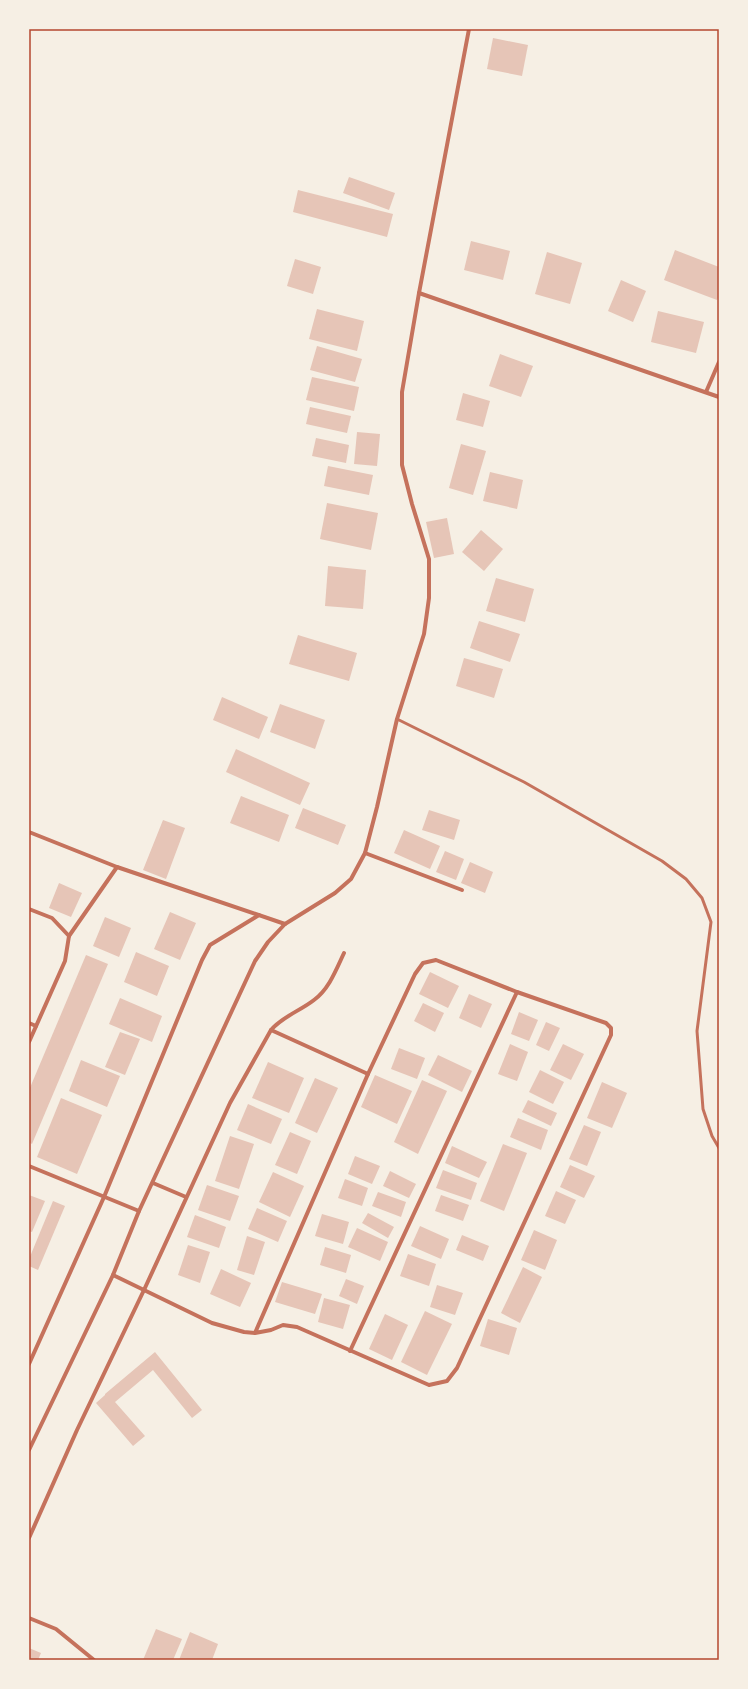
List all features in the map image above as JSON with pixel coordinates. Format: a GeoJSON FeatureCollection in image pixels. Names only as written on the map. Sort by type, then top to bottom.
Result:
{"type":"FeatureCollection","features":[{"type":"Feature","properties":{"kind":"street"},"geometry":{"type":"LineString","coordinates":[[29,1450],[113,1275],[139,1211],[255,962],[268,942],[285,924],[340,889],[351,879],[365,853],[397,719],[424,634],[429,598],[429,559],[402,465],[402,392],[419,293],[469,29]]}},
{"type":"Feature","properties":{"kind":"street"},"geometry":{"type":"LineString","coordinates":[[419,293],[719,397]]}},
{"type":"Feature","properties":{"kind":"street"},"geometry":{"type":"LineString","coordinates":[[706,392],[719,362]]}},
{"type":"Feature","properties":{"kind":"street"},"geometry":{"type":"LineString","coordinates":[[29,832],[118,867],[285,924]]}},
{"type":"Feature","properties":{"kind":"street"},"geometry":{"type":"LineString","coordinates":[[365,853],[462,890]]}},
{"type":"Feature","properties":{"kind":"street"},"geometry":{"type":"LineString","coordinates":[[29,1042],[65,961],[69,936],[118,867]]}},
{"type":"Feature","properties":{"kind":"street"},"geometry":{"type":"LineString","coordinates":[[29,909],[52,918],[69,936]]}},
{"type":"Feature","properties":{"kind":"street"},"geometry":{"type":"LineString","coordinates":[[29,1364],[104,1197],[202,960],[210,945],[259,915]]}},
{"type":"Feature","properties":{"kind":"street"},"geometry":{"type":"LineString","coordinates":[[29,1538],[77,1430],[230,1104],[271,1030],[278,1022],[315,1000],[330,982],[344,954]]}},
{"type":"Feature","properties":{"kind":"street"},"geometry":{"type":"LineString","coordinates":[[113,1275],[212,1323],[244,1332],[255,1333],[270,1330],[283,1325],[297,1327],[350,1352],[429,1385],[447,1381],[457,1368],[610,1035],[610,1028],[606,1023],[518,992],[436,960],[423,963],[415,974],[368,1074],[255,1333]]}},
{"type":"Feature","properties":{"kind":"street"},"geometry":{"type":"LineString","coordinates":[[350,1352],[518,992]]}},
{"type":"Feature","properties":{"kind":"street"},"geometry":{"type":"LineString","coordinates":[[29,1023],[36,1026]]}},
{"type":"Feature","properties":{"kind":"street"},"geometry":{"type":"LineString","coordinates":[[271,1030],[368,1074]]}},
{"type":"Feature","properties":{"kind":"street"},"geometry":{"type":"LineString","coordinates":[[29,1166],[139,1211]]}},
{"type":"Feature","properties":{"kind":"street"},"geometry":{"type":"LineString","coordinates":[[153,1183],[186,1197]]}},
{"type":"Feature","properties":{"kind":"street"},"geometry":{"type":"LineString","coordinates":[[29,1618],[56,1629],[94,1660]]}},
{"type":"Feature","properties":{"kind":"lane"},"geometry":{"type":"LineString","coordinates":[[397,719],[524,782],[662,861],[686,879],[702,898],[711,922],[697,1031],[703,1108],[712,1136],[719,1148]]}},
{"type":"Feature","properties":{"kind":"building"},"geometry":{"type":"Polygon","coordinates":[[[493,38],[528,45],[522,76],[487,69],[493,38]]]}},
{"type":"Feature","properties":{"kind":"building"},"geometry":{"type":"Polygon","coordinates":[[[349,177],[395,193],[389,210],[343,193],[349,177]]]}},
{"type":"Feature","properties":{"kind":"building"},"geometry":{"type":"Polygon","coordinates":[[[298,190],[393,214],[387,237],[293,212],[298,190]]]}},
{"type":"Feature","properties":{"kind":"building"},"geometry":{"type":"Polygon","coordinates":[[[471,241],[510,251],[503,280],[464,270],[471,241]]]}},
{"type":"Feature","properties":{"kind":"building"},"geometry":{"type":"Polygon","coordinates":[[[675,250],[719,267],[719,296],[717,300],[664,280],[675,250]]]}},
{"type":"Feature","properties":{"kind":"building"},"geometry":{"type":"Polygon","coordinates":[[[547,252],[582,263],[570,304],[535,294],[547,252]]]}},
{"type":"Feature","properties":{"kind":"building"},"geometry":{"type":"Polygon","coordinates":[[[295,259],[321,267],[313,294],[287,286],[295,259]]]}},
{"type":"Feature","properties":{"kind":"building"},"geometry":{"type":"Polygon","coordinates":[[[621,280],[646,291],[633,322],[608,311],[621,280]]]}},
{"type":"Feature","properties":{"kind":"building"},"geometry":{"type":"Polygon","coordinates":[[[317,309],[364,321],[357,351],[309,339],[317,309]]]}},
{"type":"Feature","properties":{"kind":"building"},"geometry":{"type":"Polygon","coordinates":[[[658,311],[704,322],[696,353],[651,342],[658,311]]]}},
{"type":"Feature","properties":{"kind":"building"},"geometry":{"type":"Polygon","coordinates":[[[317,346],[362,359],[355,382],[310,370],[317,346]]]}},
{"type":"Feature","properties":{"kind":"building"},"geometry":{"type":"Polygon","coordinates":[[[500,354],[533,366],[521,397],[489,386],[500,354]]]}},
{"type":"Feature","properties":{"kind":"building"},"geometry":{"type":"Polygon","coordinates":[[[312,377],[359,387],[354,411],[306,400],[312,377]]]}},
{"type":"Feature","properties":{"kind":"building"},"geometry":{"type":"Polygon","coordinates":[[[463,393],[490,401],[483,427],[456,420],[463,393]]]}},
{"type":"Feature","properties":{"kind":"building"},"geometry":{"type":"Polygon","coordinates":[[[310,407],[351,416],[347,433],[306,424],[310,407]]]}},
{"type":"Feature","properties":{"kind":"building"},"geometry":{"type":"Polygon","coordinates":[[[357,432],[380,434],[377,466],[354,464],[357,432]]]}},
{"type":"Feature","properties":{"kind":"building"},"geometry":{"type":"Polygon","coordinates":[[[316,438],[349,445],[346,463],[312,456],[316,438]]]}},
{"type":"Feature","properties":{"kind":"building"},"geometry":{"type":"Polygon","coordinates":[[[461,444],[486,451],[473,495],[449,488],[461,444]]]}},
{"type":"Feature","properties":{"kind":"building"},"geometry":{"type":"Polygon","coordinates":[[[328,466],[373,475],[369,495],[324,486],[328,466]]]}},
{"type":"Feature","properties":{"kind":"building"},"geometry":{"type":"Polygon","coordinates":[[[490,472],[523,480],[517,509],[483,501],[490,472]]]}},
{"type":"Feature","properties":{"kind":"building"},"geometry":{"type":"Polygon","coordinates":[[[327,503],[378,513],[371,550],[320,539],[327,503]]]}},
{"type":"Feature","properties":{"kind":"building"},"geometry":{"type":"Polygon","coordinates":[[[447,518],[454,554],[434,558],[426,522],[447,518]]]}},
{"type":"Feature","properties":{"kind":"building"},"geometry":{"type":"Polygon","coordinates":[[[481,530],[503,549],[484,571],[462,552],[481,530]]]}},
{"type":"Feature","properties":{"kind":"building"},"geometry":{"type":"Polygon","coordinates":[[[328,566],[366,570],[363,609],[325,606],[328,566]]]}},
{"type":"Feature","properties":{"kind":"building"},"geometry":{"type":"Polygon","coordinates":[[[496,578],[534,589],[525,622],[486,611],[496,578]]]}},
{"type":"Feature","properties":{"kind":"building"},"geometry":{"type":"Polygon","coordinates":[[[479,621],[520,634],[510,662],[470,648],[479,621]]]}},
{"type":"Feature","properties":{"kind":"building"},"geometry":{"type":"Polygon","coordinates":[[[298,635],[357,653],[349,681],[289,664],[298,635]]]}},
{"type":"Feature","properties":{"kind":"building"},"geometry":{"type":"Polygon","coordinates":[[[464,658],[503,669],[494,698],[456,686],[464,658]]]}},
{"type":"Feature","properties":{"kind":"building"},"geometry":{"type":"Polygon","coordinates":[[[222,697],[268,717],[259,739],[213,720],[222,697]]]}},
{"type":"Feature","properties":{"kind":"building"},"geometry":{"type":"Polygon","coordinates":[[[280,704],[325,720],[315,749],[270,732],[280,704]]]}},
{"type":"Feature","properties":{"kind":"building"},"geometry":{"type":"Polygon","coordinates":[[[236,749],[310,783],[300,805],[226,772],[236,749]]]}},
{"type":"Feature","properties":{"kind":"building"},"geometry":{"type":"Polygon","coordinates":[[[241,796],[289,815],[279,842],[230,823],[241,796]]]}},
{"type":"Feature","properties":{"kind":"building"},"geometry":{"type":"Polygon","coordinates":[[[303,808],[346,825],[338,845],[295,828],[303,808]]]}},
{"type":"Feature","properties":{"kind":"building"},"geometry":{"type":"Polygon","coordinates":[[[429,810],[460,820],[454,840],[422,830],[429,810]]]}},
{"type":"Feature","properties":{"kind":"building"},"geometry":{"type":"Polygon","coordinates":[[[163,820],[185,828],[166,879],[143,870],[163,820]]]}},
{"type":"Feature","properties":{"kind":"building"},"geometry":{"type":"Polygon","coordinates":[[[404,830],[440,846],[430,869],[394,853],[404,830]]]}},
{"type":"Feature","properties":{"kind":"building"},"geometry":{"type":"Polygon","coordinates":[[[445,851],[464,859],[456,880],[436,872],[445,851]]]}},
{"type":"Feature","properties":{"kind":"building"},"geometry":{"type":"Polygon","coordinates":[[[470,862],[493,872],[485,893],[461,883],[470,862]]]}},
{"type":"Feature","properties":{"kind":"building"},"geometry":{"type":"Polygon","coordinates":[[[59,883],[82,893],[71,917],[49,908],[59,883]]]}},
{"type":"Feature","properties":{"kind":"building"},"geometry":{"type":"Polygon","coordinates":[[[170,912],[196,923],[180,960],[154,949],[170,912]]]}},
{"type":"Feature","properties":{"kind":"building"},"geometry":{"type":"Polygon","coordinates":[[[105,917],[131,928],[119,957],[93,946],[105,917]]]}},
{"type":"Feature","properties":{"kind":"building"},"geometry":{"type":"Polygon","coordinates":[[[136,952],[169,966],[157,996],[124,982],[136,952]]]}},
{"type":"Feature","properties":{"kind":"building"},"geometry":{"type":"Polygon","coordinates":[[[86,955],[108,964],[32,1144],[29,1142],[29,1090],[86,955]]]}},
{"type":"Feature","properties":{"kind":"building"},"geometry":{"type":"Polygon","coordinates":[[[430,972],[459,986],[448,1008],[419,994],[430,972]]]}},
{"type":"Feature","properties":{"kind":"building"},"geometry":{"type":"Polygon","coordinates":[[[469,994],[492,1004],[481,1028],[459,1018],[469,994]]]}},
{"type":"Feature","properties":{"kind":"building"},"geometry":{"type":"Polygon","coordinates":[[[120,998],[162,1016],[152,1042],[109,1024],[120,998]]]}},
{"type":"Feature","properties":{"kind":"building"},"geometry":{"type":"Polygon","coordinates":[[[423,1003],[444,1013],[435,1032],[414,1021],[423,1003]]]}},
{"type":"Feature","properties":{"kind":"building"},"geometry":{"type":"Polygon","coordinates":[[[519,1012],[538,1020],[529,1041],[511,1034],[519,1012]]]}},
{"type":"Feature","properties":{"kind":"building"},"geometry":{"type":"Polygon","coordinates":[[[546,1022],[560,1028],[549,1051],[536,1045],[546,1022]]]}},
{"type":"Feature","properties":{"kind":"building"},"geometry":{"type":"Polygon","coordinates":[[[120,1032],[140,1039],[125,1075],[105,1067],[120,1032]]]}},
{"type":"Feature","properties":{"kind":"building"},"geometry":{"type":"Polygon","coordinates":[[[510,1044],[528,1052],[517,1081],[498,1074],[510,1044]]]}},
{"type":"Feature","properties":{"kind":"building"},"geometry":{"type":"Polygon","coordinates":[[[563,1044],[584,1054],[571,1080],[550,1070],[563,1044]]]}},
{"type":"Feature","properties":{"kind":"building"},"geometry":{"type":"Polygon","coordinates":[[[399,1048],[425,1058],[417,1079],[391,1069],[399,1048]]]}},
{"type":"Feature","properties":{"kind":"building"},"geometry":{"type":"Polygon","coordinates":[[[438,1055],[472,1071],[462,1092],[428,1075],[438,1055]]]}},
{"type":"Feature","properties":{"kind":"building"},"geometry":{"type":"Polygon","coordinates":[[[81,1060],[120,1076],[107,1107],[69,1091],[81,1060]]]}},
{"type":"Feature","properties":{"kind":"building"},"geometry":{"type":"Polygon","coordinates":[[[268,1062],[304,1078],[289,1113],[252,1098],[268,1062]]]}},
{"type":"Feature","properties":{"kind":"building"},"geometry":{"type":"Polygon","coordinates":[[[540,1070],[564,1082],[553,1104],[529,1092],[540,1070]]]}},
{"type":"Feature","properties":{"kind":"building"},"geometry":{"type":"Polygon","coordinates":[[[375,1075],[412,1091],[397,1124],[361,1107],[375,1075]]]}},
{"type":"Feature","properties":{"kind":"building"},"geometry":{"type":"Polygon","coordinates":[[[315,1078],[338,1088],[317,1133],[295,1123],[315,1078]]]}},
{"type":"Feature","properties":{"kind":"building"},"geometry":{"type":"Polygon","coordinates":[[[422,1080],[447,1091],[418,1154],[394,1142],[422,1080]]]}},
{"type":"Feature","properties":{"kind":"building"},"geometry":{"type":"Polygon","coordinates":[[[602,1082],[627,1093],[612,1128],[587,1118],[602,1082]]]}},
{"type":"Feature","properties":{"kind":"building"},"geometry":{"type":"Polygon","coordinates":[[[61,1098],[102,1115],[77,1174],[37,1157],[61,1098]]]}},
{"type":"Feature","properties":{"kind":"building"},"geometry":{"type":"Polygon","coordinates":[[[528,1100],[557,1113],[551,1126],[522,1112],[528,1100]]]}},
{"type":"Feature","properties":{"kind":"building"},"geometry":{"type":"Polygon","coordinates":[[[248,1104],[282,1119],[271,1144],[237,1130],[248,1104]]]}},
{"type":"Feature","properties":{"kind":"building"},"geometry":{"type":"Polygon","coordinates":[[[518,1118],[548,1130],[541,1150],[510,1137],[518,1118]]]}},
{"type":"Feature","properties":{"kind":"building"},"geometry":{"type":"Polygon","coordinates":[[[584,1125],[601,1132],[587,1166],[569,1159],[584,1125]]]}},
{"type":"Feature","properties":{"kind":"building"},"geometry":{"type":"Polygon","coordinates":[[[290,1132],[311,1141],[297,1174],[275,1165],[290,1132]]]}},
{"type":"Feature","properties":{"kind":"building"},"geometry":{"type":"Polygon","coordinates":[[[230,1136],[254,1144],[239,1189],[215,1181],[230,1136]]]}},
{"type":"Feature","properties":{"kind":"building"},"geometry":{"type":"Polygon","coordinates":[[[503,1144],[527,1153],[504,1211],[480,1201],[503,1144]]]}},
{"type":"Feature","properties":{"kind":"building"},"geometry":{"type":"Polygon","coordinates":[[[452,1146],[487,1162],[479,1178],[445,1163],[452,1146]]]}},
{"type":"Feature","properties":{"kind":"building"},"geometry":{"type":"Polygon","coordinates":[[[355,1156],[380,1166],[372,1184],[348,1174],[355,1156]]]}},
{"type":"Feature","properties":{"kind":"building"},"geometry":{"type":"Polygon","coordinates":[[[570,1165],[595,1176],[584,1198],[560,1187],[570,1165]]]}},
{"type":"Feature","properties":{"kind":"building"},"geometry":{"type":"Polygon","coordinates":[[[443,1170],[477,1183],[471,1200],[436,1188],[443,1170]]]}},
{"type":"Feature","properties":{"kind":"building"},"geometry":{"type":"Polygon","coordinates":[[[390,1171],[416,1184],[409,1198],[383,1186],[390,1171]]]}},
{"type":"Feature","properties":{"kind":"building"},"geometry":{"type":"Polygon","coordinates":[[[273,1172],[304,1186],[290,1217],[259,1202],[273,1172]]]}},
{"type":"Feature","properties":{"kind":"building"},"geometry":{"type":"Polygon","coordinates":[[[345,1179],[368,1188],[362,1206],[338,1198],[345,1179]]]}},
{"type":"Feature","properties":{"kind":"building"},"geometry":{"type":"Polygon","coordinates":[[[207,1185],[239,1196],[230,1221],[198,1210],[207,1185]]]}},
{"type":"Feature","properties":{"kind":"building"},"geometry":{"type":"Polygon","coordinates":[[[556,1191],[576,1200],[565,1224],[545,1216],[556,1191]]]}},
{"type":"Feature","properties":{"kind":"building"},"geometry":{"type":"Polygon","coordinates":[[[378,1192],[406,1202],[401,1217],[372,1206],[378,1192]]]}},
{"type":"Feature","properties":{"kind":"building"},"geometry":{"type":"Polygon","coordinates":[[[29,1195],[45,1201],[32,1232],[29,1231],[29,1195]]]}},
{"type":"Feature","properties":{"kind":"building"},"geometry":{"type":"Polygon","coordinates":[[[441,1195],[469,1205],[463,1221],[435,1211],[441,1195]]]}},
{"type":"Feature","properties":{"kind":"building"},"geometry":{"type":"Polygon","coordinates":[[[53,1201],[65,1206],[38,1270],[29,1266],[29,1259],[53,1201]]]}},
{"type":"Feature","properties":{"kind":"building"},"geometry":{"type":"Polygon","coordinates":[[[257,1208],[287,1221],[278,1242],[248,1229],[257,1208]]]}},
{"type":"Feature","properties":{"kind":"building"},"geometry":{"type":"Polygon","coordinates":[[[368,1213],[394,1227],[388,1238],[362,1223],[368,1213]]]}},
{"type":"Feature","properties":{"kind":"building"},"geometry":{"type":"Polygon","coordinates":[[[322,1214],[349,1222],[343,1244],[315,1236],[322,1214]]]}},
{"type":"Feature","properties":{"kind":"building"},"geometry":{"type":"Polygon","coordinates":[[[195,1215],[226,1227],[219,1248],[187,1237],[195,1215]]]}},
{"type":"Feature","properties":{"kind":"building"},"geometry":{"type":"Polygon","coordinates":[[[420,1226],[449,1239],[441,1259],[411,1246],[420,1226]]]}},
{"type":"Feature","properties":{"kind":"building"},"geometry":{"type":"Polygon","coordinates":[[[357,1228],[388,1242],[380,1261],[348,1247],[357,1228]]]}},
{"type":"Feature","properties":{"kind":"building"},"geometry":{"type":"Polygon","coordinates":[[[534,1230],[557,1240],[545,1270],[521,1260],[534,1230]]]}},
{"type":"Feature","properties":{"kind":"building"},"geometry":{"type":"Polygon","coordinates":[[[462,1235],[489,1246],[483,1261],[456,1250],[462,1235]]]}},
{"type":"Feature","properties":{"kind":"building"},"geometry":{"type":"Polygon","coordinates":[[[247,1236],[265,1242],[254,1275],[237,1270],[247,1236]]]}},
{"type":"Feature","properties":{"kind":"building"},"geometry":{"type":"Polygon","coordinates":[[[188,1245],[210,1252],[200,1283],[178,1275],[188,1245]]]}},
{"type":"Feature","properties":{"kind":"building"},"geometry":{"type":"Polygon","coordinates":[[[325,1247],[351,1255],[346,1273],[320,1265],[325,1247]]]}},
{"type":"Feature","properties":{"kind":"building"},"geometry":{"type":"Polygon","coordinates":[[[408,1254],[436,1264],[429,1286],[400,1276],[408,1254]]]}},
{"type":"Feature","properties":{"kind":"building"},"geometry":{"type":"Polygon","coordinates":[[[523,1267],[542,1277],[520,1323],[501,1313],[523,1267]]]}},
{"type":"Feature","properties":{"kind":"building"},"geometry":{"type":"Polygon","coordinates":[[[221,1269],[251,1283],[240,1307],[210,1294],[221,1269]]]}},
{"type":"Feature","properties":{"kind":"building"},"geometry":{"type":"Polygon","coordinates":[[[346,1279],[364,1286],[357,1304],[339,1296],[346,1279]]]}},
{"type":"Feature","properties":{"kind":"building"},"geometry":{"type":"Polygon","coordinates":[[[282,1282],[322,1294],[315,1314],[275,1302],[282,1282]]]}},
{"type":"Feature","properties":{"kind":"building"},"geometry":{"type":"Polygon","coordinates":[[[437,1285],[463,1293],[455,1315],[430,1307],[437,1285]]]}},
{"type":"Feature","properties":{"kind":"building"},"geometry":{"type":"Polygon","coordinates":[[[324,1298],[350,1305],[343,1329],[318,1322],[324,1298]]]}},
{"type":"Feature","properties":{"kind":"building"},"geometry":{"type":"Polygon","coordinates":[[[425,1311],[452,1324],[427,1375],[401,1362],[425,1311]]]}},
{"type":"Feature","properties":{"kind":"building"},"geometry":{"type":"Polygon","coordinates":[[[385,1314],[408,1325],[392,1360],[369,1349],[385,1314]]]}},
{"type":"Feature","properties":{"kind":"building"},"geometry":{"type":"Polygon","coordinates":[[[488,1319],[517,1328],[509,1355],[480,1346],[488,1319]]]}},
{"type":"Feature","properties":{"kind":"building"},"geometry":{"type":"Polygon","coordinates":[[[155,1352],[202,1410],[192,1418],[153,1370],[115,1402],[145,1436],[133,1446],[96,1403],[155,1352]]]}},
{"type":"Feature","properties":{"kind":"building"},"geometry":{"type":"Polygon","coordinates":[[[156,1629],[182,1639],[173,1660],[143,1660],[156,1629]]]}},
{"type":"Feature","properties":{"kind":"building"},"geometry":{"type":"Polygon","coordinates":[[[190,1632],[218,1644],[212,1660],[179,1660],[190,1632]]]}},
{"type":"Feature","properties":{"kind":"building"},"geometry":{"type":"Polygon","coordinates":[[[29,1648],[41,1653],[38,1660],[29,1660],[29,1648]]]}}]}
